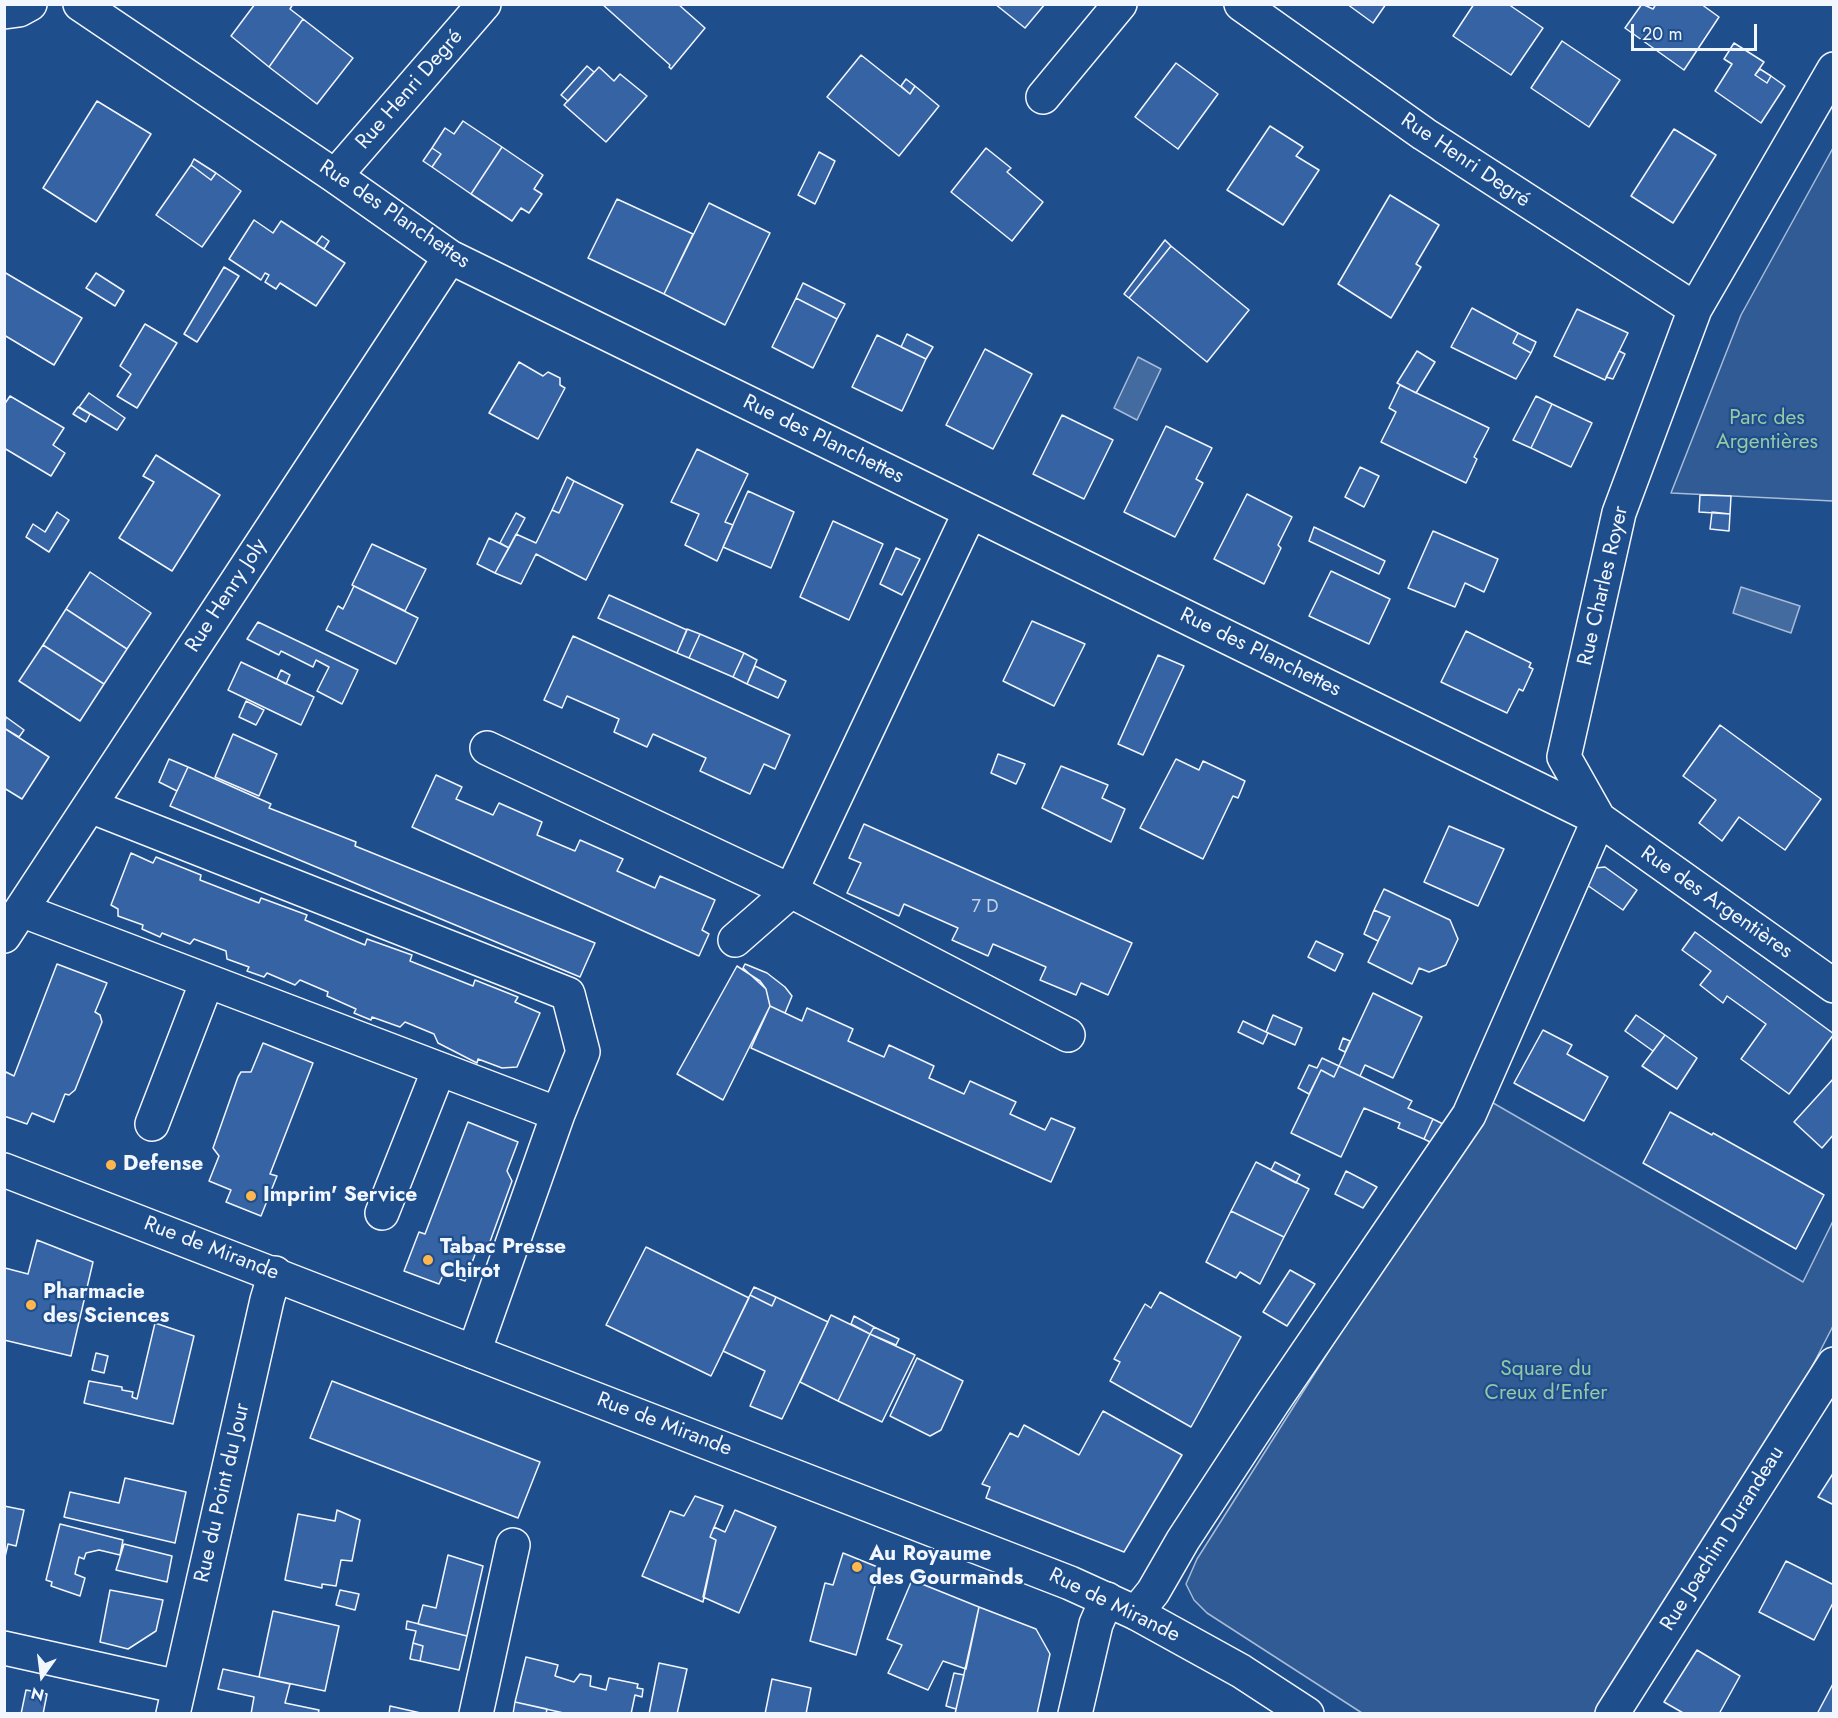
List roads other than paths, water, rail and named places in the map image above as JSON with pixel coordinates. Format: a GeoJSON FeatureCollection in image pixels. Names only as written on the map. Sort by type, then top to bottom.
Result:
{"type":"FeatureCollection","features":[{"type":"Feature","properties":{"kind":"street"},"geometry":{"type":"LineString","coordinates":[[4,12],[19,10],[30,4]]}},
{"type":"Feature","properties":{"kind":"street","name":"Rue des Planchettes"},"geometry":{"type":"LineString","coordinates":[[80,4],[335,176],[450,257],[1599,819]]}},
{"type":"Feature","properties":{"kind":"street","name":"Rue Henri Degré"},"geometry":{"type":"LineString","coordinates":[[335,176],[484,4]]}},
{"type":"Feature","properties":{"kind":"street"},"geometry":{"type":"LineString","coordinates":[[1043,98],[1120,4]]}},
{"type":"Feature","properties":{"kind":"street","name":"Rue Henri Degré"},"geometry":{"type":"LineString","coordinates":[[1241,4],[1424,134],[1695,309]]}},
{"type":"Feature","properties":{"kind":"street","name":"Rue Charles Royer"},"geometry":{"type":"LineString","coordinates":[[1599,819],[1564,757],[1619,513],[1695,309],[1833,69]]}},
{"type":"Feature","properties":{"kind":"street","name":"Rue Henry Joly"},"geometry":{"type":"LineString","coordinates":[[13,923],[450,257]]}},
{"type":"Feature","properties":{"kind":"street"},"geometry":{"type":"LineString","coordinates":[[735,940],[791,891],[970,512]]}},
{"type":"Feature","properties":{"kind":"street"},"geometry":{"type":"LineString","coordinates":[[487,748],[791,891],[1068,1035]]}},
{"type":"Feature","properties":{"kind":"street"},"geometry":{"type":"LineString","coordinates":[[90,806],[568,994],[583,1052],[558,1114],[474,1352]]}},
{"type":"Feature","properties":{"kind":"street"},"geometry":{"type":"LineString","coordinates":[[1136,1614],[1153,1592],[1183,1540],[1274,1401],[1469,1115],[1599,819]]}},
{"type":"Feature","properties":{"kind":"street","name":"Rue des Argentières"},"geometry":{"type":"LineString","coordinates":[[1599,819],[1833,986]]}},
{"type":"Feature","properties":{"kind":"street"},"geometry":{"type":"LineString","coordinates":[[13,923],[207,981],[558,1114]]}},
{"type":"Feature","properties":{"kind":"street"},"geometry":{"type":"LineString","coordinates":[[152,1124],[207,981]]}},
{"type":"Feature","properties":{"kind":"street"},"geometry":{"type":"LineString","coordinates":[[382,1213],[439,1069]]}},
{"type":"Feature","properties":{"kind":"street","name":"Rue de Mirande"},"geometry":{"type":"LineString","coordinates":[[4,1170],[920,1523],[1107,1599],[1241,1671],[1307,1713]]}},
{"type":"Feature","properties":{"kind":"street","name":"Rue du Point du Jour"},"geometry":{"type":"LineString","coordinates":[[176,1700],[275,1273]]}},
{"type":"Feature","properties":{"kind":"street","name":"Rue Joachim Durandeau"},"geometry":{"type":"LineString","coordinates":[[1612,1713],[1833,1364]]}},
{"type":"Feature","properties":{"kind":"street"},"geometry":{"type":"LineString","coordinates":[[476,1713],[513,1545]]}},
{"type":"Feature","properties":{"kind":"street"},"geometry":{"type":"LineString","coordinates":[[1075,1713],[1096,1624],[1107,1599]]}},
{"type":"Feature","properties":{"kind":"street"},"geometry":{"type":"LineString","coordinates":[[4,1648],[176,1700]]}},
{"type":"Feature","properties":{"kind":"place","name":"Defense"},"geometry":{"type":"Point","coordinates":[111,1165]}},
{"type":"Feature","properties":{"kind":"place","name":"Imprim' Service"},"geometry":{"type":"Point","coordinates":[251,1196]}},
{"type":"Feature","properties":{"kind":"place","name":"Tabac Presse Chirot"},"geometry":{"type":"Point","coordinates":[428,1260]}},
{"type":"Feature","properties":{"kind":"place","name":"Pharmacie des Sciences"},"geometry":{"type":"Point","coordinates":[31,1305]}},
{"type":"Feature","properties":{"kind":"place","name":"Au Royaume des Gourmands"},"geometry":{"type":"Point","coordinates":[857,1567]}},
{"type":"Feature","properties":{"kind":"park label","name":"Parc des Argentières"},"geometry":{"type":"Point","coordinates":[1767,431]}},
{"type":"Feature","properties":{"kind":"park label","name":"Square du Creux d'Enfer"},"geometry":{"type":"Point","coordinates":[1546,1382]}}]}
